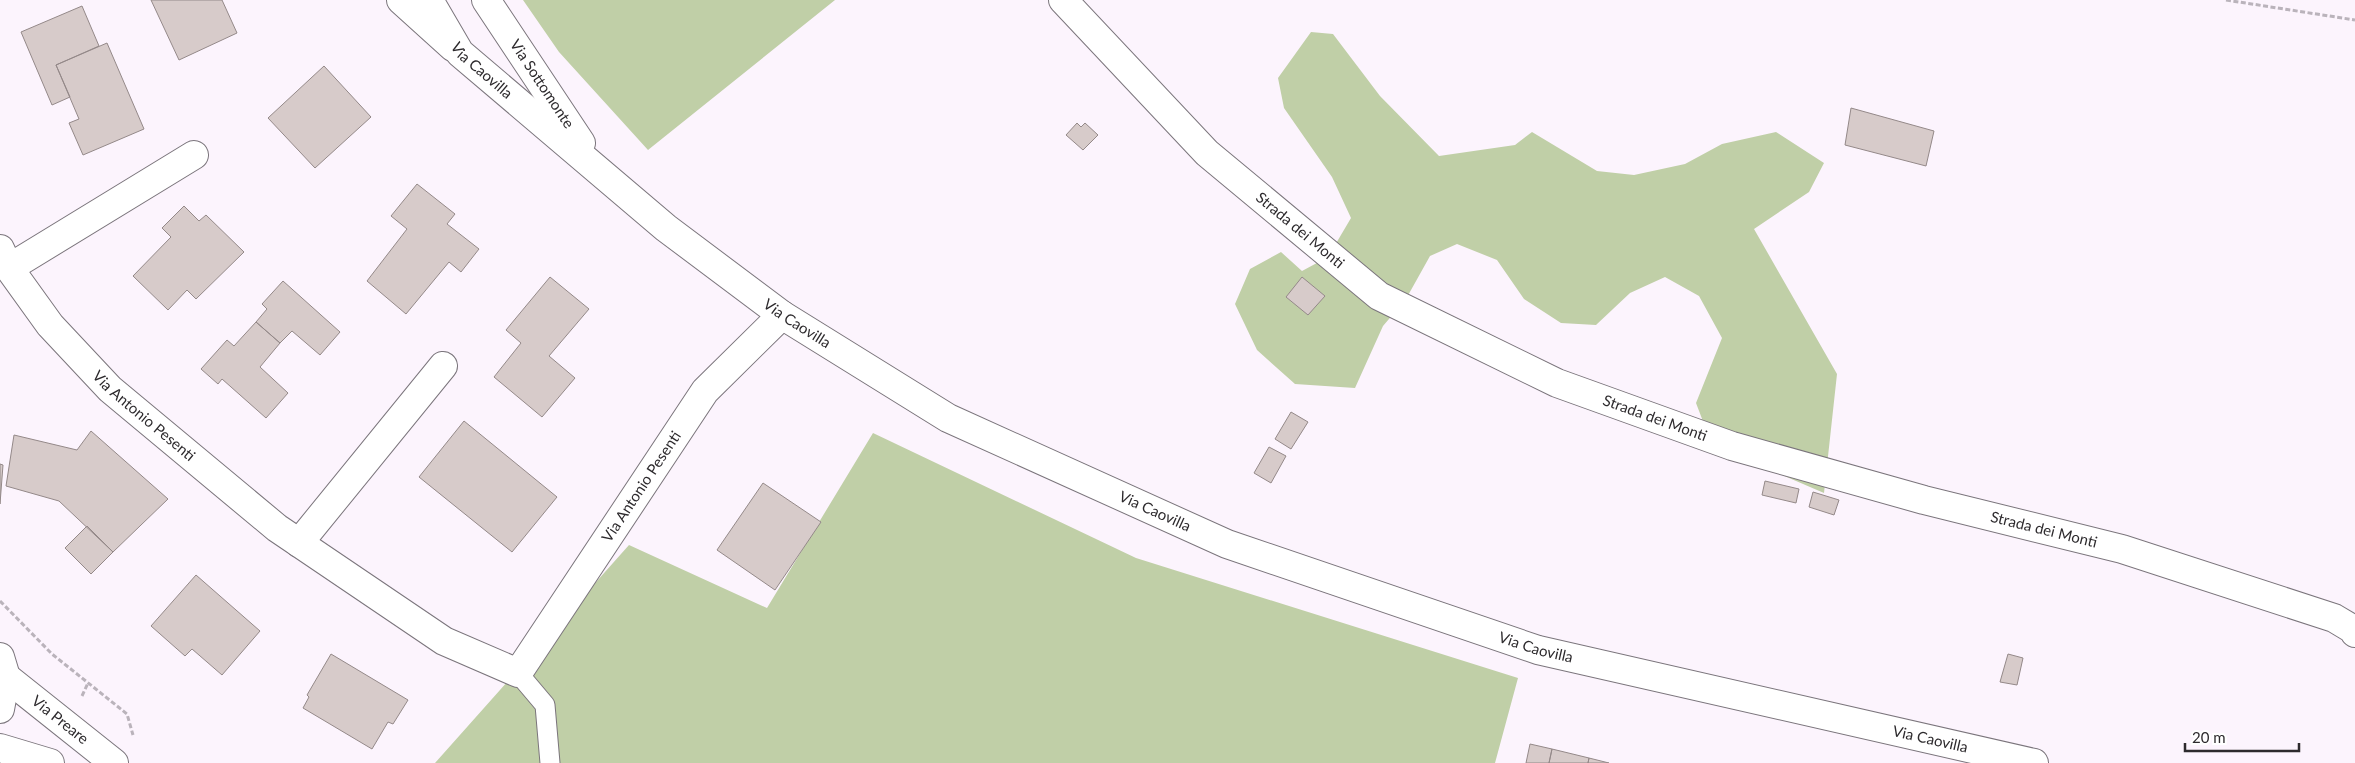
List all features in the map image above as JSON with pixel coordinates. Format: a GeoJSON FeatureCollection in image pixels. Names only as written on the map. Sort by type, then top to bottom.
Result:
{"type":"FeatureCollection","features":[{"type":"Feature","properties":{"kind":"street","name":"Via Caovilla"},"geometry":{"type":"LineString","coordinates":[[401,0],[460,53],[599,169],[666,228],[782,315],[948,418],[1227,544],[1538,650],[2034,763]]}},
{"type":"Feature","properties":{"kind":"street"},"geometry":{"type":"LineString","coordinates":[[429,0],[460,53]]}},
{"type":"Feature","properties":{"kind":"street","name":"Via Sottomonte"},"geometry":{"type":"LineString","coordinates":[[486,0],[599,169]]}},
{"type":"Feature","properties":{"kind":"street","name":"Strada dei Monti"},"geometry":{"type":"LineString","coordinates":[[1063,0],[1207,153],[1379,296],[1557,382],[1732,446],[1924,500],[2122,549],[2334,618],[2354,630],[2355,633]]}},
{"type":"Feature","properties":{"kind":"street","name":"Via Antonio Pesenti"},"geometry":{"type":"LineString","coordinates":[[194,155],[5,258],[50,325],[110,389],[277,528],[444,641],[518,673],[705,391],[782,315]]}},
{"type":"Feature","properties":{"kind":"street"},"geometry":{"type":"LineString","coordinates":[[299,543],[443,366]]}},
{"type":"Feature","properties":{"kind":"street"},"geometry":{"type":"LineString","coordinates":[[0,709],[3,667]]}},
{"type":"Feature","properties":{"kind":"street","name":"Via Preare"},"geometry":{"type":"LineString","coordinates":[[3,667],[114,763]]}},
{"type":"Feature","properties":{"kind":"street"},"geometry":{"type":"LineString","coordinates":[[0,748],[50,763]]}},
{"type":"Feature","properties":{"kind":"lane","name":"Via Antonio Pesenti"},"geometry":{"type":"LineString","coordinates":[[518,673],[545,706],[550,763]]}},
{"type":"Feature","properties":{"kind":"path"},"geometry":{"type":"LineString","coordinates":[[2226,0],[2355,20]]}},
{"type":"Feature","properties":{"kind":"path"},"geometry":{"type":"LineString","coordinates":[[0,601],[52,654],[127,714],[135,738]]}},
{"type":"Feature","properties":{"kind":"green space"},"geometry":{"type":"Polygon","coordinates":[[[523,0],[835,0],[648,150],[559,52],[523,0]]]}},
{"type":"Feature","properties":{"kind":"green space"},"geometry":{"type":"Polygon","coordinates":[[[1311,32],[1333,34],[1380,96],[1439,156],[1515,145],[1532,132],[1597,171],[1634,175],[1685,164],[1722,144],[1776,132],[1824,163],[1809,192],[1754,229],[1837,374],[1824,493],[1712,445],[1696,403],[1722,338],[1699,296],[1665,277],[1630,293],[1596,325],[1561,323],[1524,299],[1497,260],[1457,244],[1430,256],[1406,299],[1383,326],[1355,388],[1295,384],[1257,350],[1235,304],[1250,269],[1281,252],[1302,271],[1328,257],[1351,218],[1332,177],[1284,108],[1278,78],[1311,32]]]}},
{"type":"Feature","properties":{"kind":"green space"},"geometry":{"type":"Polygon","coordinates":[[[873,433],[1136,558],[1518,678],[1495,763],[435,763],[629,545],[767,608],[873,433]]]}},
{"type":"Feature","properties":{"kind":"building"},"geometry":{"type":"Polygon","coordinates":[[[151,0],[222,0],[237,33],[179,60],[151,0]]]}},
{"type":"Feature","properties":{"kind":"building"},"geometry":{"type":"Polygon","coordinates":[[[82,6],[99,46],[56,65],[70,97],[52,105],[21,32],[82,6]]]}},
{"type":"Feature","properties":{"kind":"building"},"geometry":{"type":"Polygon","coordinates":[[[107,43],[144,129],[83,155],[69,123],[79,119],[56,65],[107,43]]]}},
{"type":"Feature","properties":{"kind":"building"},"geometry":{"type":"Polygon","coordinates":[[[324,66],[371,117],[315,168],[268,118],[324,66]]]}},
{"type":"Feature","properties":{"kind":"building"},"geometry":{"type":"Polygon","coordinates":[[[1851,108],[1934,131],[1926,166],[1845,145],[1851,108]]]}},
{"type":"Feature","properties":{"kind":"building"},"geometry":{"type":"Polygon","coordinates":[[[1077,123],[1081,127],[1085,123],[1098,135],[1083,150],[1066,135],[1077,123]]]}},
{"type":"Feature","properties":{"kind":"building"},"geometry":{"type":"Polygon","coordinates":[[[417,184],[455,214],[447,224],[479,249],[461,272],[449,262],[406,314],[367,281],[407,229],[391,216],[417,184]]]}},
{"type":"Feature","properties":{"kind":"building"},"geometry":{"type":"Polygon","coordinates":[[[184,206],[199,221],[206,215],[244,252],[196,299],[187,290],[168,310],[133,276],[171,237],[162,228],[184,206]]]}},
{"type":"Feature","properties":{"kind":"building"},"geometry":{"type":"Polygon","coordinates":[[[550,277],[589,309],[549,356],[575,378],[542,417],[494,377],[521,343],[506,330],[550,277]]]}},
{"type":"Feature","properties":{"kind":"building"},"geometry":{"type":"Polygon","coordinates":[[[1302,277],[1325,296],[1308,315],[1286,297],[1302,277]]]}},
{"type":"Feature","properties":{"kind":"building"},"geometry":{"type":"Polygon","coordinates":[[[283,281],[340,332],[320,355],[292,331],[280,343],[256,322],[267,309],[262,304],[283,281]]]}},
{"type":"Feature","properties":{"kind":"building"},"geometry":{"type":"Polygon","coordinates":[[[256,322],[280,343],[260,367],[288,393],[266,418],[222,379],[218,384],[201,369],[227,340],[234,346],[256,322]]]}},
{"type":"Feature","properties":{"kind":"building"},"geometry":{"type":"Polygon","coordinates":[[[1291,412],[1308,422],[1291,449],[1275,439],[1291,412]]]}},
{"type":"Feature","properties":{"kind":"building"},"geometry":{"type":"Polygon","coordinates":[[[464,421],[557,497],[512,552],[419,477],[464,421]]]}},
{"type":"Feature","properties":{"kind":"building"},"geometry":{"type":"Polygon","coordinates":[[[91,431],[168,499],[113,552],[59,501],[6,486],[14,435],[77,450],[91,431]]]}},
{"type":"Feature","properties":{"kind":"building"},"geometry":{"type":"Polygon","coordinates":[[[1269,447],[1286,456],[1271,483],[1254,473],[1269,447]]]}},
{"type":"Feature","properties":{"kind":"building"},"geometry":{"type":"Polygon","coordinates":[[[0,464],[3,465],[0,504],[0,464]]]}},
{"type":"Feature","properties":{"kind":"building"},"geometry":{"type":"Polygon","coordinates":[[[1765,481],[1799,489],[1796,503],[1762,495],[1765,481]]]}},
{"type":"Feature","properties":{"kind":"building"},"geometry":{"type":"Polygon","coordinates":[[[763,483],[821,522],[775,590],[717,550],[763,483]]]}},
{"type":"Feature","properties":{"kind":"building"},"geometry":{"type":"Polygon","coordinates":[[[1813,492],[1839,500],[1834,515],[1809,507],[1813,492]]]}},
{"type":"Feature","properties":{"kind":"building"},"geometry":{"type":"Polygon","coordinates":[[[87,526],[113,552],[91,574],[65,548],[87,526]]]}},
{"type":"Feature","properties":{"kind":"building"},"geometry":{"type":"Polygon","coordinates":[[[196,575],[260,631],[222,675],[192,649],[185,656],[151,626],[196,575]]]}},
{"type":"Feature","properties":{"kind":"building"},"geometry":{"type":"Polygon","coordinates":[[[331,654],[408,700],[393,724],[388,722],[372,749],[303,708],[309,697],[307,695],[331,654]]]}},
{"type":"Feature","properties":{"kind":"building"},"geometry":{"type":"Polygon","coordinates":[[[2008,654],[2023,658],[2017,685],[2000,682],[2008,654]]]}},
{"type":"Feature","properties":{"kind":"building"},"geometry":{"type":"Polygon","coordinates":[[[1530,744],[1552,749],[1549,763],[1526,763],[1530,744]]]}},
{"type":"Feature","properties":{"kind":"building"},"geometry":{"type":"Polygon","coordinates":[[[1552,749],[1589,758],[1588,763],[1549,763],[1552,749]]]}},
{"type":"Feature","properties":{"kind":"building"},"geometry":{"type":"Polygon","coordinates":[[[1589,758],[1609,763],[1588,763],[1589,758]]]}}]}
